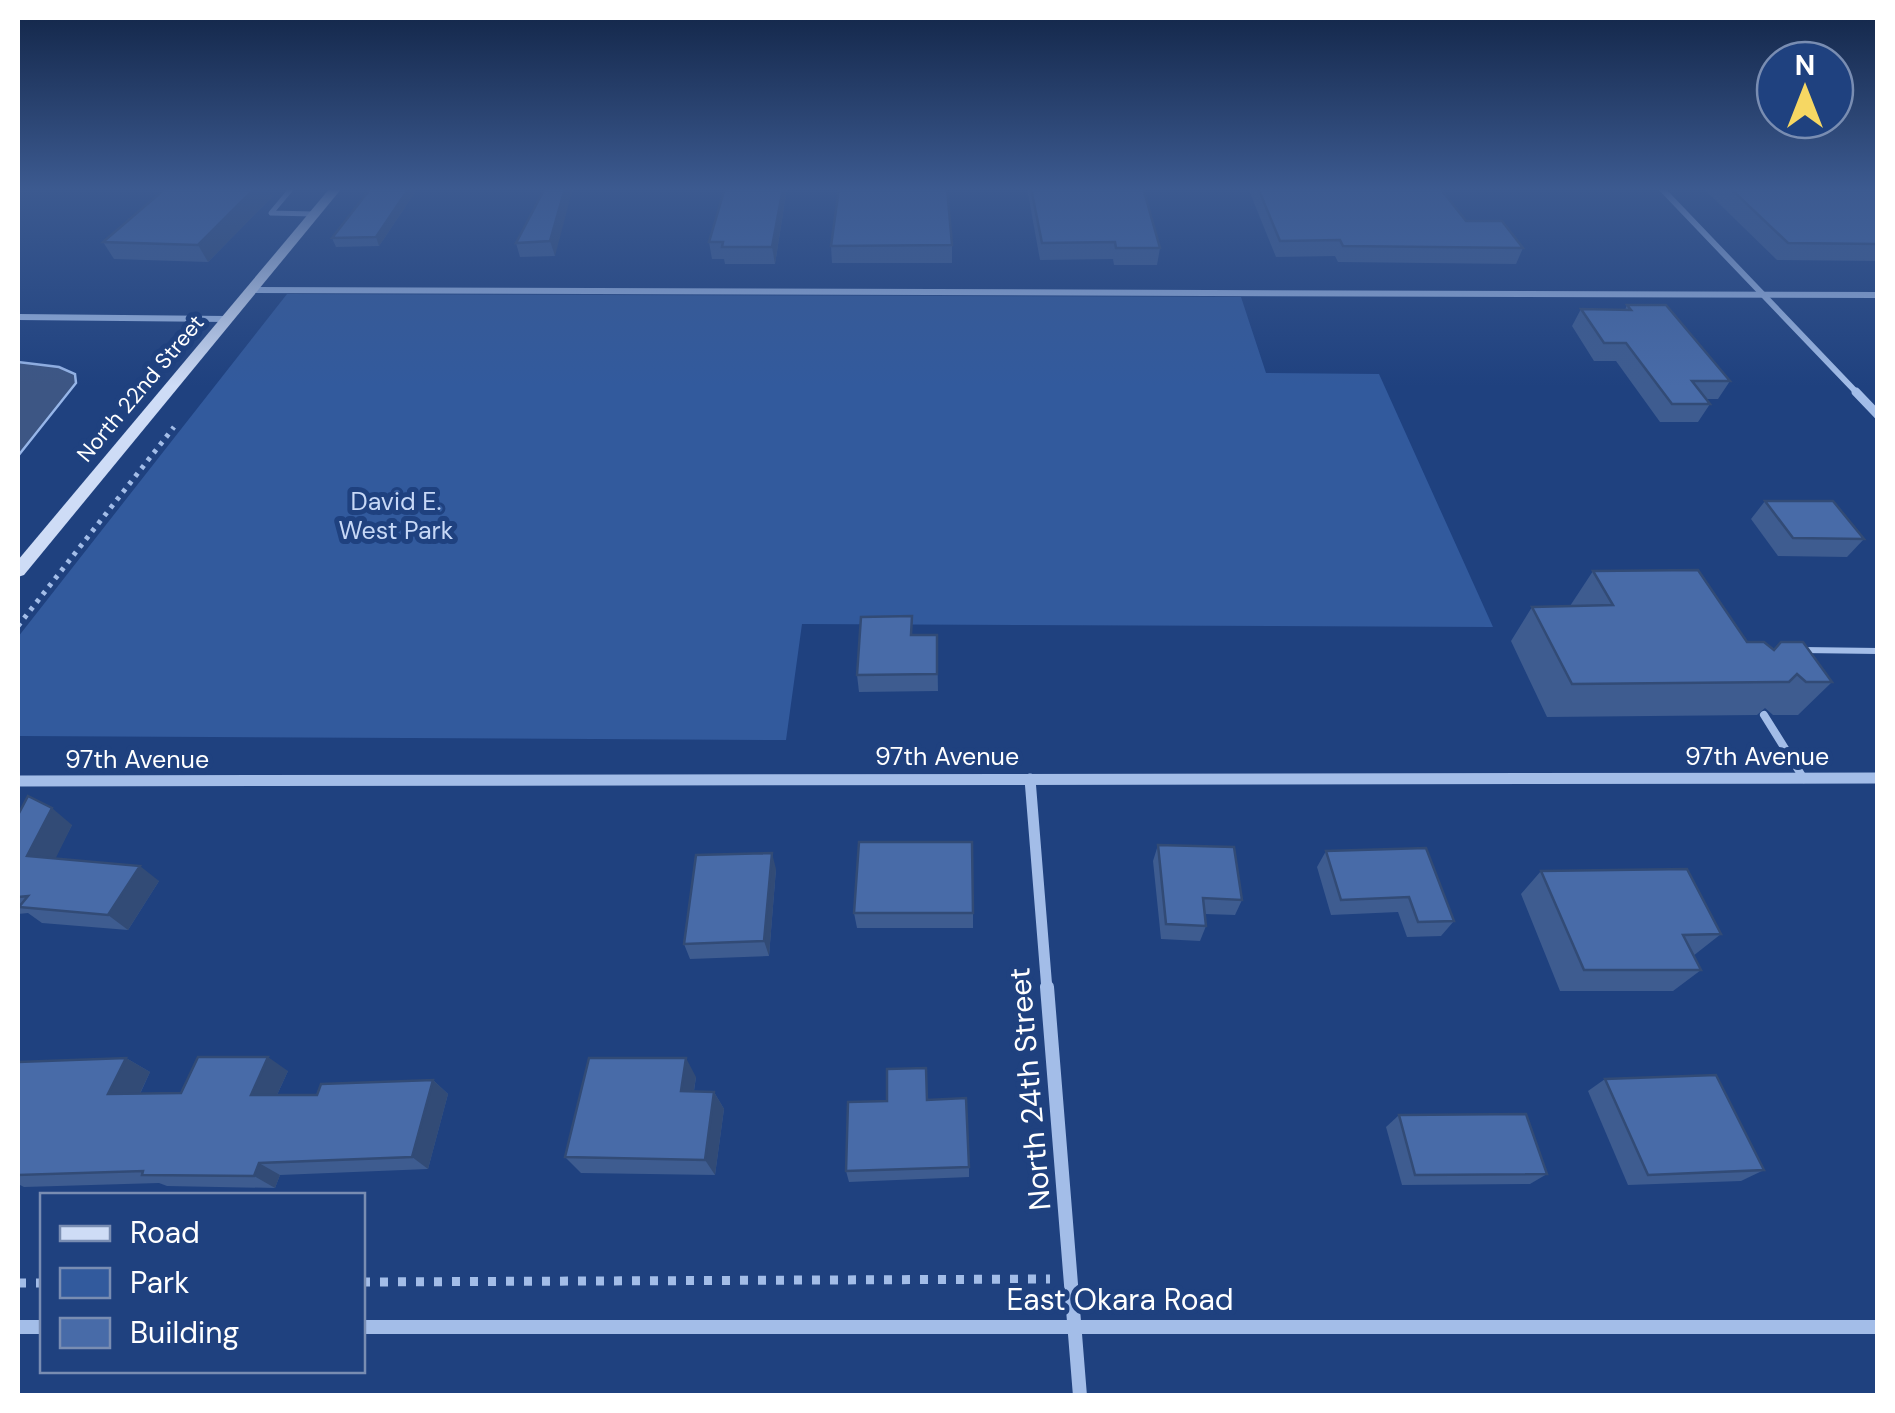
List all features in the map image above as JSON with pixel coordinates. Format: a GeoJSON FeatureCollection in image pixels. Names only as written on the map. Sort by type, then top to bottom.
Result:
{"type":"FeatureCollection","features":[{"type":"Feature","properties":{"kind":"street","name":"North 22nd Street"},"geometry":{"type":"LineString","coordinates":[[18,570],[281,254]]}},
{"type":"Feature","properties":{"kind":"street"},"geometry":{"type":"LineString","coordinates":[[1721,254],[1878,415]]}},
{"type":"Feature","properties":{"kind":"street"},"geometry":{"type":"LineString","coordinates":[[252,290],[1878,296]]}},
{"type":"Feature","properties":{"kind":"street"},"geometry":{"type":"LineString","coordinates":[[18,317],[227,319]]}},
{"type":"Feature","properties":{"kind":"street","name":"North 24th Street"},"geometry":{"type":"LineString","coordinates":[[1030,778],[1080,1396]]}},
{"type":"Feature","properties":{"kind":"street","name":"97th Avenue"},"geometry":{"type":"LineString","coordinates":[[18,782],[1878,778]]}},
{"type":"Feature","properties":{"kind":"street","name":"East Okara Road"},"geometry":{"type":"LineString","coordinates":[[365,1327],[1878,1327]]}},
{"type":"Feature","properties":{"kind":"lane"},"geometry":{"type":"LineString","coordinates":[[1801,650],[1878,652]]}},
{"type":"Feature","properties":{"kind":"lane"},"geometry":{"type":"LineString","coordinates":[[1764,715],[1804,778]]}},
{"type":"Feature","properties":{"kind":"path"},"geometry":{"type":"LineString","coordinates":[[18,626],[185,412]]}},
{"type":"Feature","properties":{"kind":"path"},"geometry":{"type":"LineString","coordinates":[[365,1282],[1071,1279]]}},
{"type":"Feature","properties":{"kind":"green space","name":"David E. West Park"},"geometry":{"type":"Polygon","coordinates":[[[287,294],[1241,297],[1266,373],[1379,374],[1493,627],[802,624],[786,740],[18,736],[18,637],[287,294]]]}},
{"type":"Feature","properties":{"kind":"shaded area"},"geometry":{"type":"Polygon","coordinates":[[[18,362],[59,367],[75,374],[76,383],[18,456],[18,362]]]}},
{"type":"Feature","properties":{"kind":"building"},"geometry":{"type":"Polygon","coordinates":[[[1627,305],[1666,305],[1730,381],[1692,381],[1710,404],[1672,404],[1626,343],[1604,343],[1581,309],[1631,310],[1627,305]]]}},
{"type":"Feature","properties":{"kind":"building"},"geometry":{"type":"Polygon","coordinates":[[[1765,501],[1833,501],[1864,539],[1793,538],[1765,501]]]}},
{"type":"Feature","properties":{"kind":"building"},"geometry":{"type":"Polygon","coordinates":[[[1698,570],[1747,642],[1764,642],[1774,650],[1781,642],[1803,642],[1832,682],[1806,682],[1797,674],[1789,682],[1572,684],[1532,607],[1613,605],[1593,571],[1698,570]]]}},
{"type":"Feature","properties":{"kind":"building"},"geometry":{"type":"Polygon","coordinates":[[[912,616],[911,635],[937,635],[937,674],[857,675],[861,617],[912,616]]]}},
{"type":"Feature","properties":{"kind":"building"},"geometry":{"type":"Polygon","coordinates":[[[28,796],[52,808],[27,856],[140,866],[108,915],[19,907],[28,896],[18,897],[18,815],[28,796]]]}},
{"type":"Feature","properties":{"kind":"building"},"geometry":{"type":"Polygon","coordinates":[[[859,842],[972,842],[973,913],[854,913],[859,842]]]}},
{"type":"Feature","properties":{"kind":"building"},"geometry":{"type":"Polygon","coordinates":[[[1158,845],[1234,847],[1242,900],[1203,898],[1206,926],[1166,924],[1158,845]]]}},
{"type":"Feature","properties":{"kind":"building"},"geometry":{"type":"Polygon","coordinates":[[[1426,848],[1454,921],[1418,922],[1409,897],[1341,900],[1326,851],[1426,848]]]}},
{"type":"Feature","properties":{"kind":"building"},"geometry":{"type":"Polygon","coordinates":[[[772,853],[764,941],[684,944],[696,855],[772,853]]]}},
{"type":"Feature","properties":{"kind":"building"},"geometry":{"type":"Polygon","coordinates":[[[1687,869],[1721,934],[1683,935],[1701,970],[1584,970],[1541,871],[1687,869]]]}},
{"type":"Feature","properties":{"kind":"building"},"geometry":{"type":"Polygon","coordinates":[[[198,1057],[268,1057],[251,1095],[317,1095],[321,1084],[433,1080],[412,1157],[259,1163],[254,1176],[142,1175],[143,1171],[18,1175],[18,1062],[126,1058],[108,1094],[181,1093],[198,1057]]]}},
{"type":"Feature","properties":{"kind":"building"},"geometry":{"type":"Polygon","coordinates":[[[589,1058],[686,1058],[681,1091],[714,1092],[705,1160],[565,1157],[589,1058]]]}},
{"type":"Feature","properties":{"kind":"building"},"geometry":{"type":"Polygon","coordinates":[[[926,1068],[927,1100],[966,1098],[969,1167],[846,1171],[848,1102],[887,1101],[887,1069],[926,1068]]]}},
{"type":"Feature","properties":{"kind":"building"},"geometry":{"type":"Polygon","coordinates":[[[1716,1075],[1764,1170],[1648,1175],[1605,1079],[1716,1075]]]}},
{"type":"Feature","properties":{"kind":"building"},"geometry":{"type":"Polygon","coordinates":[[[1526,1114],[1547,1174],[1415,1175],[1399,1115],[1526,1114]]]}}]}
